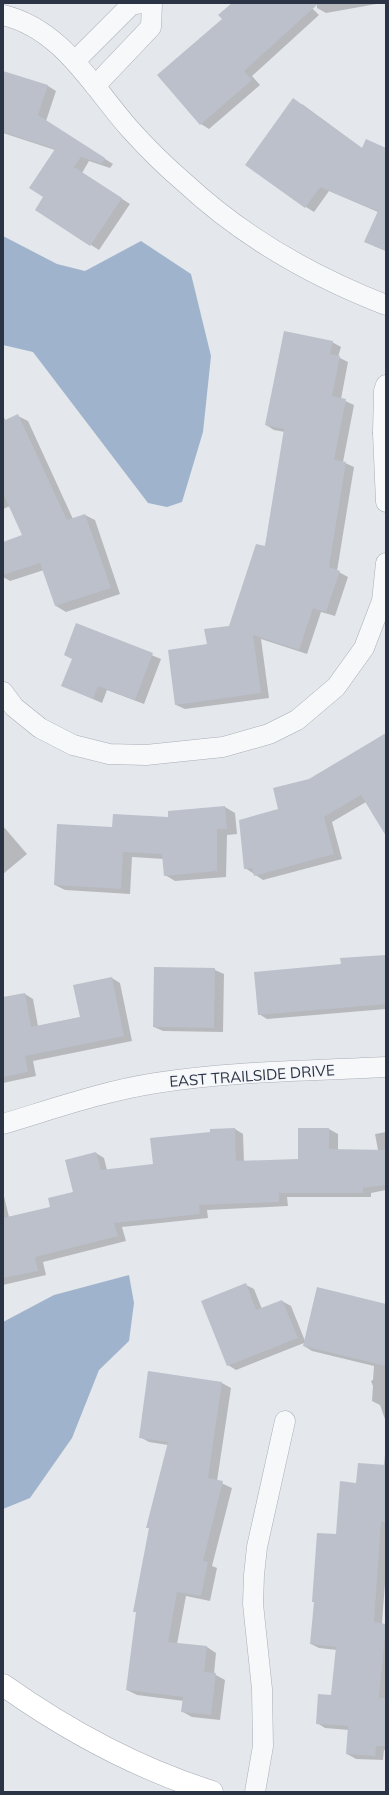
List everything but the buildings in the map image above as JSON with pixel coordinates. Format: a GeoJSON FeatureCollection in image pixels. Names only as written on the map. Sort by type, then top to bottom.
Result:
{"type":"FeatureCollection","features":[{"type":"Feature","properties":{"kind":"street"},"geometry":{"type":"LineString","coordinates":[[75,61],[131,5],[142,3]]}},
{"type":"Feature","properties":{"kind":"street"},"geometry":{"type":"LineString","coordinates":[[95,86],[151,27],[152,3]]}},
{"type":"Feature","properties":{"kind":"street"},"geometry":{"type":"LineString","coordinates":[[3,15],[17,18],[49,36],[75,61],[129,128],[161,161],[186,185],[232,221],[280,253],[321,276],[386,305]]}},
{"type":"Feature","properties":{"kind":"street"},"geometry":{"type":"LineString","coordinates":[[386,385],[384,391],[386,502]]}},
{"type":"Feature","properties":{"kind":"street"},"geometry":{"type":"LineString","coordinates":[[3,692],[14,707],[40,728],[73,745],[109,754],[146,755],[223,747],[269,734],[297,720],[336,687],[364,648],[382,601],[386,563]]}},
{"type":"Feature","properties":{"kind":"street","name":"EAST TRAILSIDE DRIVE"},"geometry":{"type":"LineString","coordinates":[[3,1124],[98,1096],[154,1083],[211,1076],[386,1067]]}},
{"type":"Feature","properties":{"kind":"street"},"geometry":{"type":"LineString","coordinates":[[255,1792],[263,1739],[262,1689],[253,1604],[254,1575],[257,1547],[285,1421]]}},
{"type":"Feature","properties":{"kind":"street"},"geometry":{"type":"LineString","coordinates":[[3,1685],[36,1708],[85,1738],[136,1764],[212,1792]]}},
{"type":"Feature","properties":{"kind":"water"},"geometry":{"type":"Polygon","coordinates":[[[3,236],[57,264],[85,271],[141,241],[191,274],[211,356],[203,432],[182,502],[167,507],[148,503],[33,352],[3,345],[3,236]]]}},
{"type":"Feature","properties":{"kind":"water"},"geometry":{"type":"Polygon","coordinates":[[[129,1275],[134,1303],[129,1341],[99,1370],[72,1438],[30,1498],[3,1509],[3,1322],[54,1295],[129,1275]]]}}]}
